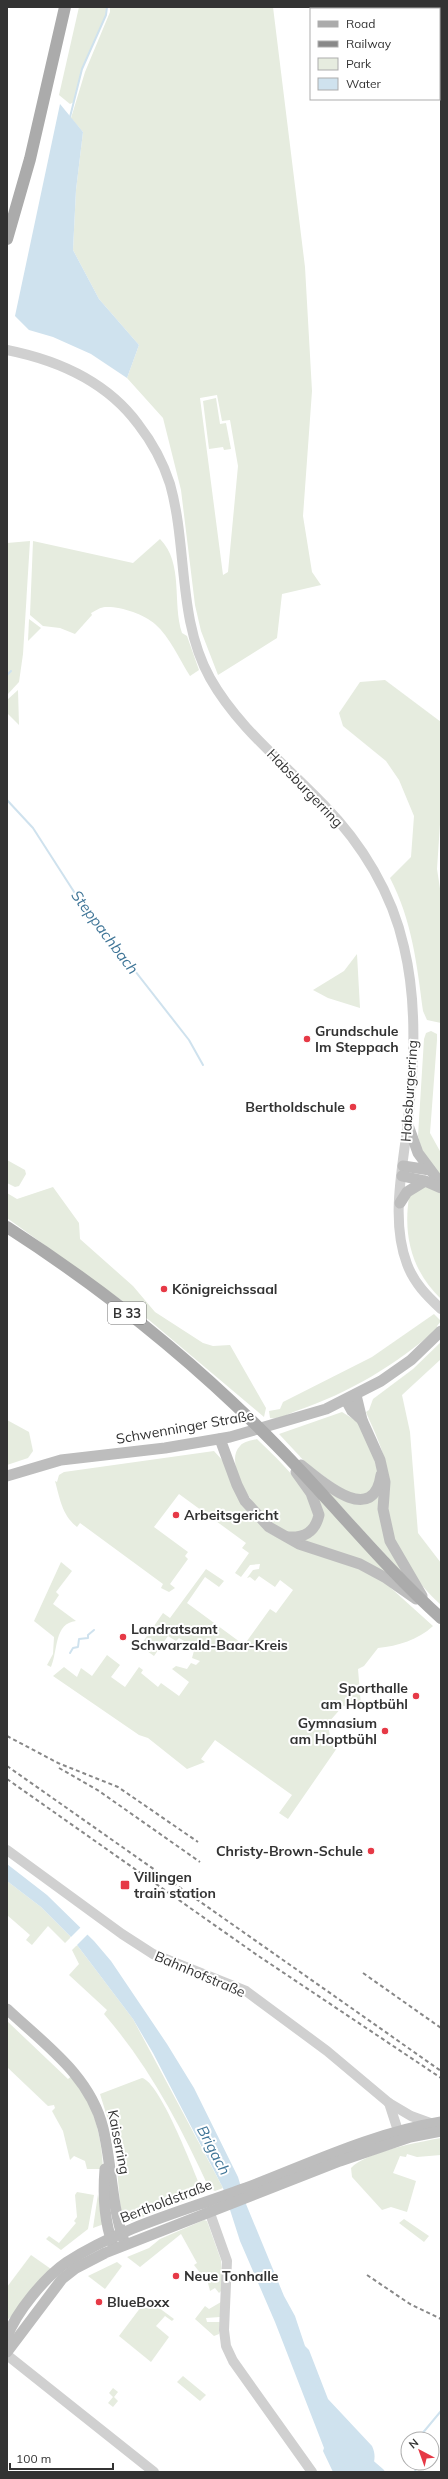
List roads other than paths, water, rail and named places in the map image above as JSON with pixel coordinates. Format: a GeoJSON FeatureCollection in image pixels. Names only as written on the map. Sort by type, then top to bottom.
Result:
{"type":"FeatureCollection","features":[{"type":"Feature","properties":{"kind":"main road"},"geometry":{"type":"LineString","coordinates":[[7,239],[30,159],[65,7]]}},
{"type":"Feature","properties":{"kind":"main road"},"geometry":{"type":"LineString","coordinates":[[408,1125],[418,1153],[441,1184]]}},
{"type":"Feature","properties":{"kind":"main road"},"geometry":{"type":"LineString","coordinates":[[402,1171],[430,1170]]}},
{"type":"Feature","properties":{"kind":"main road"},"geometry":{"type":"LineString","coordinates":[[402,1171],[441,1188]]}},
{"type":"Feature","properties":{"kind":"main road"},"geometry":{"type":"LineString","coordinates":[[400,1203],[407,1192],[425,1181]]}},
{"type":"Feature","properties":{"kind":"main road","name":"B 33"},"geometry":{"type":"LineString","coordinates":[[7,1227],[86,1281],[180,1355],[280,1449],[436,1614]]}},
{"type":"Feature","properties":{"kind":"main road","name":"Schwenninger Straße"},"geometry":{"type":"LineString","coordinates":[[7,1476],[46,1466],[62,1467],[90,1462],[99,1457],[225,1438],[277,1425],[351,1397],[411,1360],[441,1331]]}},
{"type":"Feature","properties":{"kind":"main road"},"geometry":{"type":"LineString","coordinates":[[351,1397],[352,1411],[362,1420],[376,1446],[385,1482],[384,1509],[390,1541],[436,1614]]}},
{"type":"Feature","properties":{"kind":"main road"},"geometry":{"type":"LineString","coordinates":[[225,1438],[230,1464],[237,1486],[256,1516],[268,1527],[299,1544],[360,1564],[386,1578],[436,1614]]}},
{"type":"Feature","properties":{"kind":"main road"},"geometry":{"type":"LineString","coordinates":[[280,1449],[332,1490],[351,1499],[360,1500],[373,1494],[378,1488],[382,1469]]}},
{"type":"Feature","properties":{"kind":"main road"},"geometry":{"type":"LineString","coordinates":[[280,1449],[311,1493],[319,1515],[313,1530],[307,1535],[298,1538],[285,1536]]}},
{"type":"Feature","properties":{"kind":"main road","name":"Kaiserring"},"geometry":{"type":"LineString","coordinates":[[7,2009],[50,2048],[85,2085],[98,2110],[109,2157],[117,2222],[116,2243]]}},
{"type":"Feature","properties":{"kind":"main road","name":"Bertholdstraße"},"geometry":{"type":"LineString","coordinates":[[7,2337],[11,2324],[56,2270],[89,2249],[116,2243],[212,2204],[437,2123]]}},
{"type":"Feature","properties":{"kind":"main road","name":"Bertholdstraße"},"geometry":{"type":"LineString","coordinates":[[404,2135],[441,2132]]}},
{"type":"Feature","properties":{"kind":"main road"},"geometry":{"type":"LineString","coordinates":[[109,2157],[105,2170],[104,2189],[107,2225],[116,2243]]}},
{"type":"Feature","properties":{"kind":"main road","name":"Bertholdstraße"},"geometry":{"type":"LineString","coordinates":[[7,2352],[51,2291],[67,2275],[116,2243]]}},
{"type":"Feature","properties":{"kind":"main road"},"geometry":{"type":"LineString","coordinates":[[11,2324],[17,2332],[22,2332]]}},
{"type":"Feature","properties":{"kind":"street","name":"Habsburgerring"},"geometry":{"type":"LineString","coordinates":[[8,349],[47,359],[77,372],[110,396],[135,420],[149,439],[163,464],[169,482],[180,538],[187,611],[199,654],[210,678],[232,711],[251,733],[346,829],[368,859],[380,883],[398,926],[411,984],[414,1027],[408,1125],[402,1171],[400,1230],[407,1265],[419,1286],[441,1309]]}},
{"type":"Feature","properties":{"kind":"street","name":"Bahnhofstraße"},"geometry":{"type":"LineString","coordinates":[[7,1850],[122,1934],[153,1954],[239,1987],[327,2051],[389,2104],[399,2110],[437,2123]]}},
{"type":"Feature","properties":{"kind":"street"},"geometry":{"type":"LineString","coordinates":[[389,2104],[404,2135]]}},
{"type":"Feature","properties":{"kind":"street"},"geometry":{"type":"LineString","coordinates":[[399,2110],[404,2135]]}},
{"type":"Feature","properties":{"kind":"street"},"geometry":{"type":"LineString","coordinates":[[212,2204],[227,2261],[226,2346],[233,2361],[312,2472]]}},
{"type":"Feature","properties":{"kind":"street"},"geometry":{"type":"LineString","coordinates":[[7,2355],[154,2472]]}},
{"type":"Feature","properties":{"kind":"water"},"geometry":{"type":"Polygon","coordinates":[[[60,104],[83,132],[76,190],[73,250],[99,299],[139,345],[127,378],[91,354],[53,337],[29,330],[15,316],[60,104]]]}},
{"type":"Feature","properties":{"kind":"water","name":"Brigach"},"geometry":{"type":"Polygon","coordinates":[[[7,1864],[47,1895],[94,1941],[111,1961],[167,2044],[194,2088],[238,2177],[246,2204],[284,2296],[295,2316],[305,2346],[309,2350],[328,2399],[372,2446],[375,2458],[375,2472],[333,2472],[323,2451],[324,2448],[275,2322],[240,2241],[223,2188],[153,2053],[133,2019],[71,1937],[41,1907],[7,1881],[7,1864]]]}},
{"type":"Feature","properties":{"kind":"waterway"},"geometry":{"type":"LineString","coordinates":[[70,117],[82,69],[106,15],[107,7]]}},
{"type":"Feature","properties":{"kind":"waterway"},"geometry":{"type":"LineString","coordinates":[[7,675],[11,671]]}},
{"type":"Feature","properties":{"kind":"waterway","name":"Steppachbach"},"geometry":{"type":"LineString","coordinates":[[7,800],[33,828],[78,898],[189,1040],[203,1065]]}},
{"type":"Feature","properties":{"kind":"waterway"},"geometry":{"type":"LineString","coordinates":[[70,1653],[73,1648],[78,1647],[79,1639],[88,1638],[88,1635],[94,1630]]}},
{"type":"Feature","properties":{"kind":"waterway"},"geometry":{"type":"LineString","coordinates":[[424,2431],[441,2411]]}},
{"type":"Feature","properties":{"kind":"waterway"},"geometry":{"type":"LineString","coordinates":[[367,2460],[381,2472]]}},
{"type":"Feature","properties":{"kind":"railway"},"geometry":{"type":"LineString","coordinates":[[7,1736],[58,1763],[118,1787],[198,1842]]}},
{"type":"Feature","properties":{"kind":"railway"},"geometry":{"type":"LineString","coordinates":[[7,1766],[441,2071]]}},
{"type":"Feature","properties":{"kind":"railway"},"geometry":{"type":"LineString","coordinates":[[59,1768],[99,1791],[200,1862]]}},
{"type":"Feature","properties":{"kind":"railway"},"geometry":{"type":"LineString","coordinates":[[7,1779],[257,1955],[441,2078]]}},
{"type":"Feature","properties":{"kind":"railway"},"geometry":{"type":"LineString","coordinates":[[363,1973],[441,2028]]}},
{"type":"Feature","properties":{"kind":"railway"},"geometry":{"type":"LineString","coordinates":[[367,2275],[410,2304],[441,2319]]}},
{"type":"Feature","properties":{"kind":"place","name":"Grundschule Im Steppach"},"geometry":{"type":"Point","coordinates":[307,1039]}},
{"type":"Feature","properties":{"kind":"place","name":"Bertholdschule"},"geometry":{"type":"Point","coordinates":[353,1107]}},
{"type":"Feature","properties":{"kind":"place","name":"Königreichssaal"},"geometry":{"type":"Point","coordinates":[164,1289]}},
{"type":"Feature","properties":{"kind":"place","name":"Arbeitsgericht"},"geometry":{"type":"Point","coordinates":[176,1515]}},
{"type":"Feature","properties":{"kind":"place","name":"Landratsamt Schwarzald-Baar-Kreis"},"geometry":{"type":"Point","coordinates":[123,1637]}},
{"type":"Feature","properties":{"kind":"place","name":"Sporthalle am Hoptbühl"},"geometry":{"type":"Point","coordinates":[416,1696]}},
{"type":"Feature","properties":{"kind":"place","name":"Gymnasium am Hoptbühl"},"geometry":{"type":"Point","coordinates":[385,1731]}},
{"type":"Feature","properties":{"kind":"place","name":"Christy-Brown-Schule"},"geometry":{"type":"Point","coordinates":[371,1851]}},
{"type":"Feature","properties":{"kind":"place","name":"Villingen train station"},"geometry":{"type":"Point","coordinates":[125,1885]}},
{"type":"Feature","properties":{"kind":"place","name":"Neue Tonhalle"},"geometry":{"type":"Point","coordinates":[176,2276]}},
{"type":"Feature","properties":{"kind":"place","name":"BlueBoxx"},"geometry":{"type":"Point","coordinates":[99,2302]}}]}
